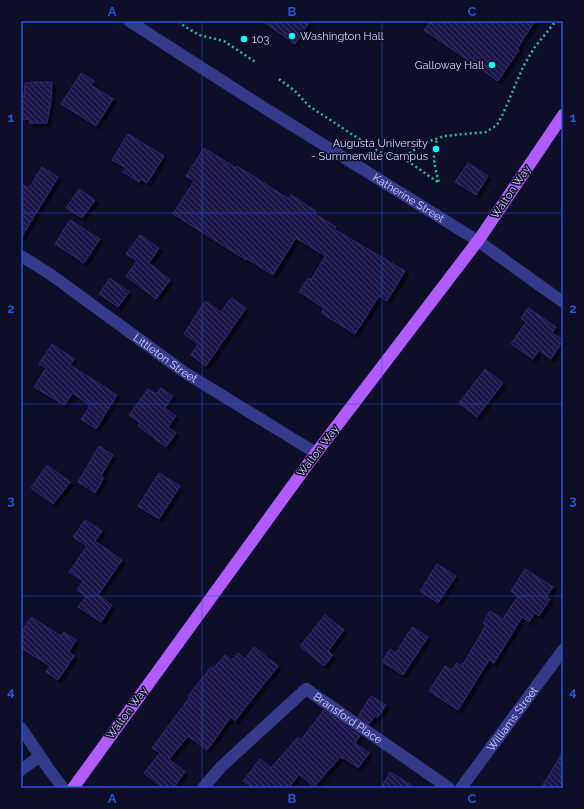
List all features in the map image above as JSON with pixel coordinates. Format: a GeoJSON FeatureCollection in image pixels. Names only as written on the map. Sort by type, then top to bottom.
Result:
{"type":"FeatureCollection","features":[{"type":"Feature","properties":{"kind":"main road","name":"Walton Way"},"geometry":{"type":"LineString","coordinates":[[73,788],[316,453],[478,241],[563,115]]}},
{"type":"Feature","properties":{"kind":"street","name":"Katherine Street"},"geometry":{"type":"LineString","coordinates":[[129,21],[258,104],[478,241],[563,302]]}},
{"type":"Feature","properties":{"kind":"street","name":"Littleton Street"},"geometry":{"type":"LineString","coordinates":[[21,256],[50,274],[184,372],[316,453]]}},
{"type":"Feature","properties":{"kind":"street","name":"Williams Street"},"geometry":{"type":"LineString","coordinates":[[461,788],[563,650]]}},
{"type":"Feature","properties":{"kind":"street","name":"Bransford Place"},"geometry":{"type":"LineString","coordinates":[[203,788],[221,767],[306,689],[449,788]]}},
{"type":"Feature","properties":{"kind":"street"},"geometry":{"type":"LineString","coordinates":[[21,728],[63,788]]}},
{"type":"Feature","properties":{"kind":"street"},"geometry":{"type":"LineString","coordinates":[[21,770],[40,756]]}},
{"type":"Feature","properties":{"kind":"path"},"geometry":{"type":"LineString","coordinates":[[179,21],[184,26],[199,34],[224,41],[257,63]]}},
{"type":"Feature","properties":{"kind":"path"},"geometry":{"type":"LineString","coordinates":[[280,78],[309,106],[378,152],[391,155],[408,154],[428,142],[437,139],[451,135],[486,132],[497,125],[534,48],[556,21]]}},
{"type":"Feature","properties":{"kind":"path"},"geometry":{"type":"LineString","coordinates":[[399,155],[439,183],[433,161],[437,139]]}},
{"type":"Feature","properties":{"kind":"building","name":"Washington Hall"},"geometry":{"type":"Polygon","coordinates":[[[262,21],[310,21],[295,44],[262,21]]]}},
{"type":"Feature","properties":{"kind":"building","name":"Galloway Hall"},"geometry":{"type":"Polygon","coordinates":[[[431,21],[535,21],[517,49],[519,50],[498,81],[424,30],[431,21]]]}},
{"type":"Feature","properties":{"kind":"building"},"geometry":{"type":"Polygon","coordinates":[[[81,73],[94,81],[91,85],[113,99],[96,126],[61,104],[81,73]]]}},
{"type":"Feature","properties":{"kind":"building"},"geometry":{"type":"Polygon","coordinates":[[[52,82],[51,101],[47,123],[29,123],[30,119],[21,119],[21,96],[24,96],[25,83],[52,82]]]}},
{"type":"Feature","properties":{"kind":"building"},"geometry":{"type":"Polygon","coordinates":[[[128,134],[164,156],[147,183],[141,179],[139,182],[123,172],[126,168],[112,160],[128,134]]]}},
{"type":"Feature","properties":{"kind":"building"},"geometry":{"type":"Polygon","coordinates":[[[204,148],[236,168],[237,166],[289,199],[291,195],[316,211],[315,214],[336,227],[334,229],[405,271],[387,301],[379,296],[355,334],[321,313],[324,308],[299,292],[308,278],[311,280],[325,256],[296,238],[273,275],[247,259],[246,260],[173,214],[194,181],[186,176],[204,148]]]}},
{"type":"Feature","properties":{"kind":"building"},"geometry":{"type":"Polygon","coordinates":[[[468,163],[488,176],[476,195],[455,182],[468,163]]]}},
{"type":"Feature","properties":{"kind":"building"},"geometry":{"type":"Polygon","coordinates":[[[42,167],[58,177],[21,238],[21,184],[29,188],[42,167]]]}},
{"type":"Feature","properties":{"kind":"building"},"geometry":{"type":"Polygon","coordinates":[[[79,189],[95,200],[82,218],[66,208],[79,189]]]}},
{"type":"Feature","properties":{"kind":"building"},"geometry":{"type":"Polygon","coordinates":[[[70,220],[100,239],[84,263],[55,244],[70,220]]]}},
{"type":"Feature","properties":{"kind":"building"},"geometry":{"type":"Polygon","coordinates":[[[140,235],[159,248],[149,263],[170,280],[156,299],[126,276],[137,261],[126,254],[140,235]]]}},
{"type":"Feature","properties":{"kind":"building"},"geometry":{"type":"Polygon","coordinates":[[[110,278],[129,292],[118,307],[99,294],[110,278]]]}},
{"type":"Feature","properties":{"kind":"building"},"geometry":{"type":"Polygon","coordinates":[[[231,298],[246,308],[206,366],[191,355],[198,344],[184,334],[205,301],[221,312],[231,298]]]}},
{"type":"Feature","properties":{"kind":"building"},"geometry":{"type":"Polygon","coordinates":[[[528,308],[556,327],[552,333],[563,340],[551,359],[539,350],[533,359],[511,344],[526,322],[521,318],[528,308]]]}},
{"type":"Feature","properties":{"kind":"building"},"geometry":{"type":"Polygon","coordinates":[[[52,344],[74,359],[70,365],[117,395],[96,429],[81,419],[90,406],[73,393],[64,405],[34,387],[46,368],[39,364],[52,344]]]}},
{"type":"Feature","properties":{"kind":"building"},"geometry":{"type":"Polygon","coordinates":[[[485,369],[503,383],[477,417],[459,403],[485,369]]]}},
{"type":"Feature","properties":{"kind":"building"},"geometry":{"type":"Polygon","coordinates":[[[161,388],[173,396],[165,408],[176,416],[168,427],[176,433],[166,447],[138,426],[140,423],[129,415],[148,389],[156,394],[161,388]]]}},
{"type":"Feature","properties":{"kind":"building"},"geometry":{"type":"Polygon","coordinates":[[[99,446],[113,455],[101,476],[104,478],[95,493],[78,482],[99,446]]]}},
{"type":"Feature","properties":{"kind":"building"},"geometry":{"type":"Polygon","coordinates":[[[47,465],[70,482],[53,504],[31,488],[47,465]]]}},
{"type":"Feature","properties":{"kind":"building"},"geometry":{"type":"Polygon","coordinates":[[[159,473],[180,486],[159,519],[138,506],[159,473]]]}},
{"type":"Feature","properties":{"kind":"building"},"geometry":{"type":"Polygon","coordinates":[[[85,520],[102,531],[95,541],[122,560],[98,595],[112,605],[101,622],[78,607],[86,596],[77,590],[83,581],[69,572],[87,546],[73,537],[85,520]]]}},
{"type":"Feature","properties":{"kind":"building"},"geometry":{"type":"Polygon","coordinates":[[[437,564],[456,576],[438,603],[420,591],[437,564]]]}},
{"type":"Feature","properties":{"kind":"building"},"geometry":{"type":"Polygon","coordinates":[[[525,569],[553,587],[546,597],[550,599],[539,616],[535,613],[529,622],[522,617],[494,663],[489,660],[458,710],[429,691],[445,666],[452,670],[457,663],[462,666],[486,625],[483,623],[490,611],[503,619],[518,596],[511,591],[525,569]]]}},
{"type":"Feature","properties":{"kind":"building"},"geometry":{"type":"Polygon","coordinates":[[[325,615],[344,630],[328,651],[333,655],[324,666],[300,646],[325,615]]]}},
{"type":"Feature","properties":{"kind":"building"},"geometry":{"type":"Polygon","coordinates":[[[31,617],[61,636],[64,632],[76,640],[69,652],[74,656],[58,680],[46,672],[50,666],[21,648],[21,633],[31,617]]]}},
{"type":"Feature","properties":{"kind":"building"},"geometry":{"type":"Polygon","coordinates":[[[412,627],[428,637],[403,675],[382,662],[390,649],[396,653],[412,627]]]}},
{"type":"Feature","properties":{"kind":"building"},"geometry":{"type":"Polygon","coordinates":[[[254,647],[278,666],[235,721],[231,717],[207,750],[188,736],[169,759],[185,772],[173,788],[163,788],[144,773],[160,753],[152,748],[190,697],[188,696],[211,667],[213,669],[225,655],[232,660],[238,653],[245,659],[254,647]]]}},
{"type":"Feature","properties":{"kind":"building"},"geometry":{"type":"Polygon","coordinates":[[[371,696],[386,705],[378,717],[375,716],[369,724],[358,716],[371,696]]]}},
{"type":"Feature","properties":{"kind":"building"},"geometry":{"type":"Polygon","coordinates":[[[324,710],[360,736],[355,743],[369,753],[358,768],[344,758],[343,759],[340,757],[314,787],[299,774],[289,788],[253,788],[243,781],[260,759],[271,768],[298,737],[301,740],[324,710]]]}},
{"type":"Feature","properties":{"kind":"building"},"geometry":{"type":"Polygon","coordinates":[[[563,752],[563,788],[541,788],[563,752]]]}},
{"type":"Feature","properties":{"kind":"building"},"geometry":{"type":"Polygon","coordinates":[[[390,772],[416,788],[381,788],[390,772]]]}},
{"type":"Feature","properties":{"kind":"place","name":"Washington Hall"},"geometry":{"type":"Point","coordinates":[292,36]}},
{"type":"Feature","properties":{"kind":"place","name":"103"},"geometry":{"type":"Point","coordinates":[244,39]}},
{"type":"Feature","properties":{"kind":"place","name":"Galloway Hall"},"geometry":{"type":"Point","coordinates":[492,65]}},
{"type":"Feature","properties":{"kind":"place","name":"Augusta University - Summerville Campus"},"geometry":{"type":"Point","coordinates":[436,149]}}]}
